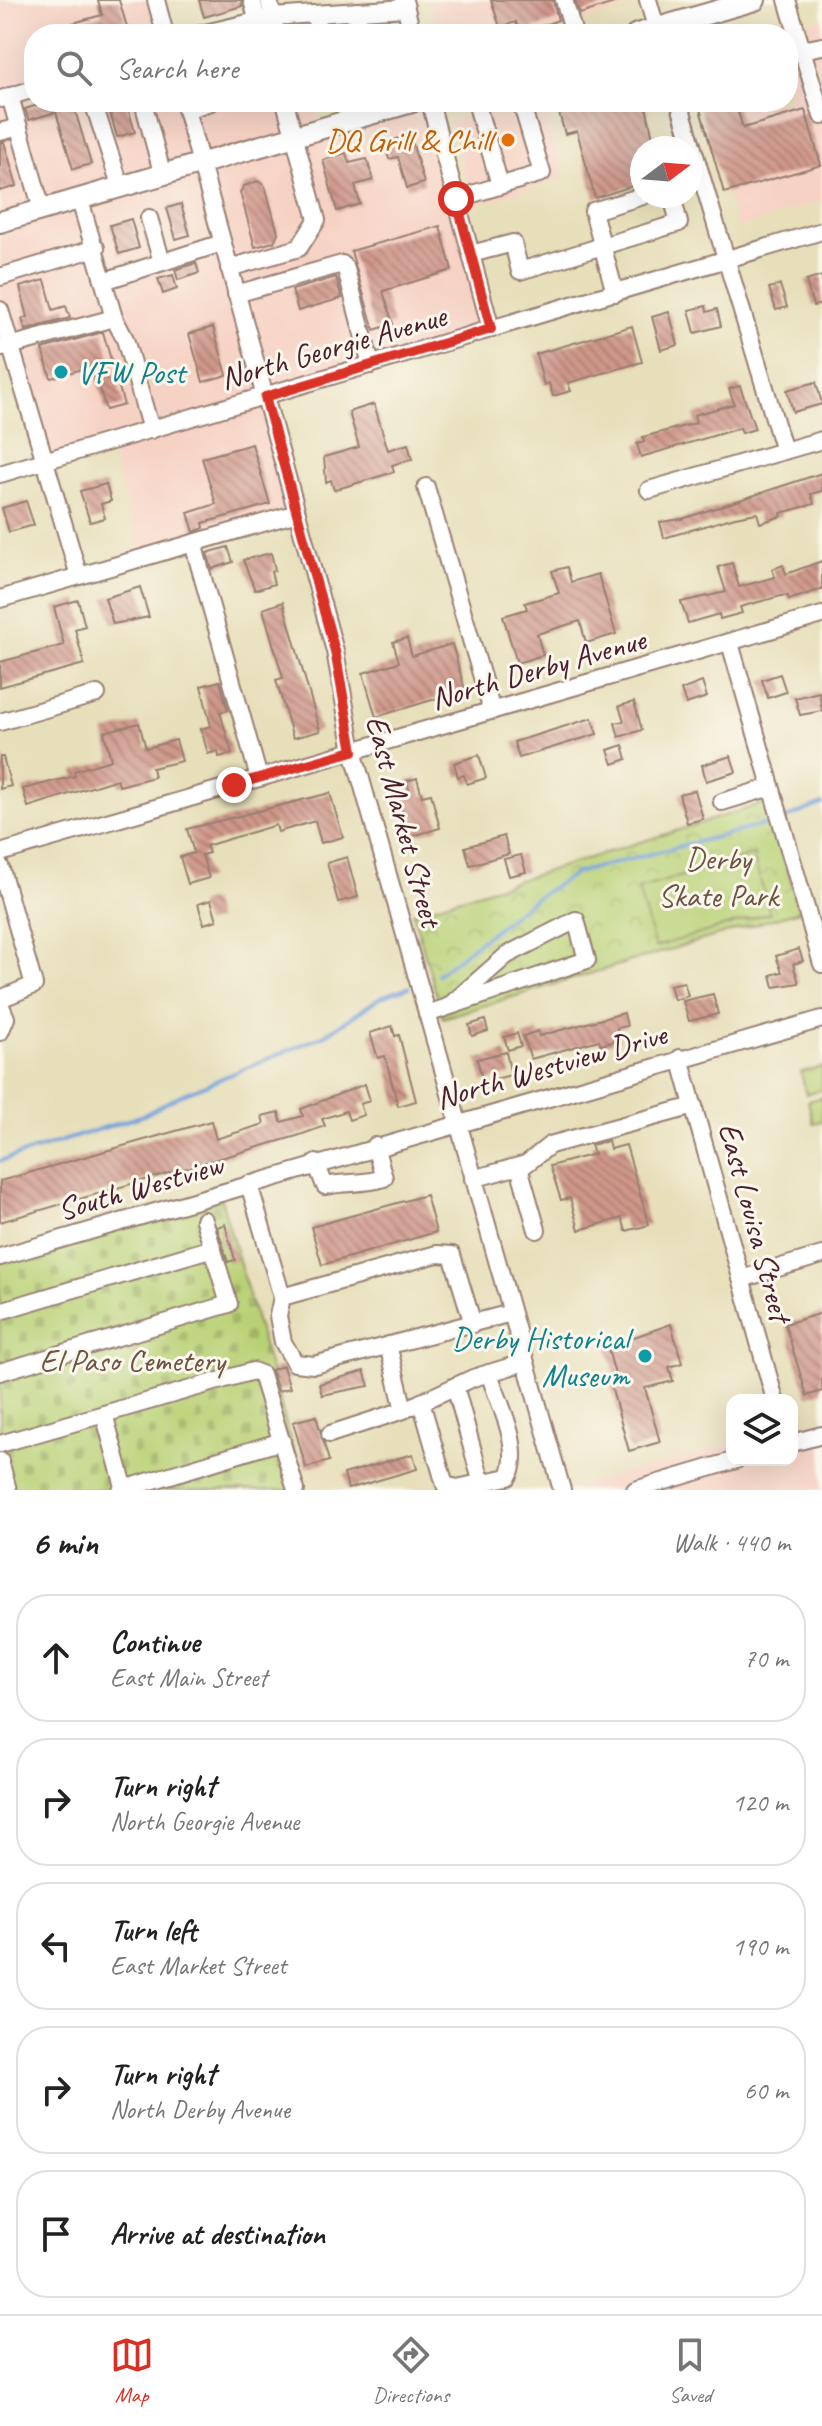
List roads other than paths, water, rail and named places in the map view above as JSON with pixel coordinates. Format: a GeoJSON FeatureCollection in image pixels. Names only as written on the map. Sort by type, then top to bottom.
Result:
{"type":"FeatureCollection","features":[{"type":"Feature","properties":{"kind":"main road"},"geometry":{"type":"LineString","coordinates":[[676,24],[755,0]]}},
{"type":"Feature","properties":{"kind":"main road"},"geometry":{"type":"LineString","coordinates":[[0,222],[379,112]]}},
{"type":"Feature","properties":{"kind":"street"},"geometry":{"type":"LineString","coordinates":[[156,0],[162,24]]}},
{"type":"Feature","properties":{"kind":"street"},"geometry":{"type":"LineString","coordinates":[[252,0],[265,24]]}},
{"type":"Feature","properties":{"kind":"street"},"geometry":{"type":"LineString","coordinates":[[267,24],[269,0]]}},
{"type":"Feature","properties":{"kind":"street"},"geometry":{"type":"LineString","coordinates":[[564,0],[571,24]]}},
{"type":"Feature","properties":{"kind":"street"},"geometry":{"type":"LineString","coordinates":[[648,0],[650,24]]}},
{"type":"Feature","properties":{"kind":"street"},"geometry":{"type":"LineString","coordinates":[[787,0],[791,24]]}},
{"type":"Feature","properties":{"kind":"street"},"geometry":{"type":"LineString","coordinates":[[278,24],[314,14],[405,4],[410,24]]}},
{"type":"Feature","properties":{"kind":"street"},"geometry":{"type":"LineString","coordinates":[[356,11],[359,24]]}},
{"type":"Feature","properties":{"kind":"street"},"geometry":{"type":"LineString","coordinates":[[314,14],[317,24]]}},
{"type":"Feature","properties":{"kind":"street"},"geometry":{"type":"LineString","coordinates":[[798,51],[822,46]]}},
{"type":"Feature","properties":{"kind":"street"},"geometry":{"type":"LineString","coordinates":[[798,59],[822,116]]}},
{"type":"Feature","properties":{"kind":"street"},"geometry":{"type":"LineString","coordinates":[[5,98],[19,127],[42,210]]}},
{"type":"Feature","properties":{"kind":"street"},"geometry":{"type":"LineString","coordinates":[[96,112],[121,188]]}},
{"type":"Feature","properties":{"kind":"street"},"geometry":{"type":"LineString","coordinates":[[146,112],[163,176]]}},
{"type":"Feature","properties":{"kind":"street","name":"East Market Street"},"geometry":{"type":"LineString","coordinates":[[187,112],[335,651],[353,751],[562,1490]]}},
{"type":"Feature","properties":{"kind":"street"},"geometry":{"type":"LineString","coordinates":[[229,268],[299,248],[317,220],[288,112]]}},
{"type":"Feature","properties":{"kind":"street"},"geometry":{"type":"LineString","coordinates":[[433,112],[491,329]]}},
{"type":"Feature","properties":{"kind":"street"},"geometry":{"type":"LineString","coordinates":[[479,112],[500,185]]}},
{"type":"Feature","properties":{"kind":"street"},"geometry":{"type":"LineString","coordinates":[[456,199],[542,173],[524,112]]}},
{"type":"Feature","properties":{"kind":"street"},"geometry":{"type":"LineString","coordinates":[[681,112],[686,136]]}},
{"type":"Feature","properties":{"kind":"street"},"geometry":{"type":"LineString","coordinates":[[0,132],[19,127]]}},
{"type":"Feature","properties":{"kind":"street"},"geometry":{"type":"LineString","coordinates":[[702,195],[727,259],[784,451]]}},
{"type":"Feature","properties":{"kind":"street"},"geometry":{"type":"LineString","coordinates":[[80,200],[151,430]]}},
{"type":"Feature","properties":{"kind":"street"},"geometry":{"type":"LineString","coordinates":[[615,293],[593,211],[630,200]]}},
{"type":"Feature","properties":{"kind":"street"},"geometry":{"type":"LineString","coordinates":[[471,254],[513,243],[520,271],[679,223],[675,208]]}},
{"type":"Feature","properties":{"kind":"street"},"geometry":{"type":"LineString","coordinates":[[149,218],[162,262]]}},
{"type":"Feature","properties":{"kind":"street","name":"North Georgie Avenue"},"geometry":{"type":"LineString","coordinates":[[0,474],[822,231]]}},
{"type":"Feature","properties":{"kind":"street"},"geometry":{"type":"LineString","coordinates":[[104,281],[222,243]]}},
{"type":"Feature","properties":{"kind":"street"},"geometry":{"type":"LineString","coordinates":[[0,277],[96,248]]}},
{"type":"Feature","properties":{"kind":"street"},"geometry":{"type":"LineString","coordinates":[[236,294],[342,264],[371,365]]}},
{"type":"Feature","properties":{"kind":"street"},"geometry":{"type":"LineString","coordinates":[[0,310],[5,348],[79,576]]}},
{"type":"Feature","properties":{"kind":"street"},"geometry":{"type":"LineString","coordinates":[[5,348],[114,318]]}},
{"type":"Feature","properties":{"kind":"street"},"geometry":{"type":"LineString","coordinates":[[649,490],[822,440]]}},
{"type":"Feature","properties":{"kind":"street"},"geometry":{"type":"LineString","coordinates":[[426,487],[492,711]]}},
{"type":"Feature","properties":{"kind":"street"},"geometry":{"type":"LineString","coordinates":[[0,599],[297,513]]}},
{"type":"Feature","properties":{"kind":"street"},"geometry":{"type":"LineString","coordinates":[[193,543],[259,778]]}},
{"type":"Feature","properties":{"kind":"street","name":"North Derby Avenue"},"geometry":{"type":"LineString","coordinates":[[0,853],[822,615]]}},
{"type":"Feature","properties":{"kind":"street"},"geometry":{"type":"LineString","coordinates":[[730,643],[822,964]]}},
{"type":"Feature","properties":{"kind":"street"},"geometry":{"type":"LineString","coordinates":[[0,722],[97,694]]}},
{"type":"Feature","properties":{"kind":"street"},"geometry":{"type":"LineString","coordinates":[[722,802],[771,787]]}},
{"type":"Feature","properties":{"kind":"street"},"geometry":{"type":"LineString","coordinates":[[0,866],[3,887],[34,985],[0,1002],[6,1018],[0,1032]]}},
{"type":"Feature","properties":{"kind":"street"},"geometry":{"type":"LineString","coordinates":[[427,1014],[587,960],[576,920],[507,955],[449,1006]]}},
{"type":"Feature","properties":{"kind":"street","name":"North Westview Drive"},"geometry":{"type":"LineString","coordinates":[[296,1169],[822,1019]]}},
{"type":"Feature","properties":{"kind":"street","name":"East Louisa Street"},"geometry":{"type":"LineString","coordinates":[[680,1058],[773,1394]]}},
{"type":"Feature","properties":{"kind":"street"},"geometry":{"type":"LineString","coordinates":[[473,1179],[519,1167],[550,1145],[694,1106]]}},
{"type":"Feature","properties":{"kind":"street"},"geometry":{"type":"LineString","coordinates":[[316,1163],[325,1186],[374,1181],[384,1178],[375,1146]]}},
{"type":"Feature","properties":{"kind":"street"},"geometry":{"type":"LineString","coordinates":[[519,1167],[537,1230]]}},
{"type":"Feature","properties":{"kind":"street","name":"South Westview"},"geometry":{"type":"LineString","coordinates":[[0,1257],[296,1169]]}},
{"type":"Feature","properties":{"kind":"street"},"geometry":{"type":"LineString","coordinates":[[249,1184],[282,1297],[278,1316],[283,1342],[295,1363],[314,1365],[511,1313]]}},
{"type":"Feature","properties":{"kind":"street"},"geometry":{"type":"LineString","coordinates":[[0,1372],[229,1304],[204,1220]]}},
{"type":"Feature","properties":{"kind":"street"},"geometry":{"type":"LineString","coordinates":[[0,1311],[213,1248]]}},
{"type":"Feature","properties":{"kind":"street"},"geometry":{"type":"LineString","coordinates":[[282,1297],[437,1254],[452,1255],[473,1324]]}},
{"type":"Feature","properties":{"kind":"street"},"geometry":{"type":"LineString","coordinates":[[741,1279],[822,1255]]}},
{"type":"Feature","properties":{"kind":"street"},"geometry":{"type":"LineString","coordinates":[[388,1345],[404,1410]]}},
{"type":"Feature","properties":{"kind":"street"},"geometry":{"type":"LineString","coordinates":[[330,1434],[404,1410],[455,1386],[525,1362]]}},
{"type":"Feature","properties":{"kind":"street"},"geometry":{"type":"LineString","coordinates":[[0,1444],[253,1371],[261,1374],[296,1490]]}},
{"type":"Feature","properties":{"kind":"street"},"geometry":{"type":"LineString","coordinates":[[421,1402],[445,1485],[457,1488],[508,1477],[515,1465],[489,1373]]}},
{"type":"Feature","properties":{"kind":"street"},"geometry":{"type":"LineString","coordinates":[[455,1386],[482,1484]]}},
{"type":"Feature","properties":{"kind":"street"},"geometry":{"type":"LineString","coordinates":[[104,1414],[124,1490],[282,1441]]}},
{"type":"Feature","properties":{"kind":"street"},"geometry":{"type":"LineString","coordinates":[[798,1441],[822,1435]]}},
{"type":"Feature","properties":{"kind":"street"},"geometry":{"type":"LineString","coordinates":[[0,1461],[8,1490]]}},
{"type":"Feature","properties":{"kind":"street"},"geometry":{"type":"LineString","coordinates":[[635,1490],[726,1463]]}},
{"type":"Feature","properties":{"kind":"waterway"},"geometry":{"type":"LineString","coordinates":[[787,818],[822,804]]}},
{"type":"Feature","properties":{"kind":"waterway"},"geometry":{"type":"LineString","coordinates":[[438,974],[531,901],[576,873],[771,823]]}},
{"type":"Feature","properties":{"kind":"waterway"},"geometry":{"type":"LineString","coordinates":[[0,1161],[144,1115],[179,1096],[325,1035],[381,997],[409,987]]}},
{"type":"Feature","properties":{"kind":"place","name":"DQ Grill & Chill"},"geometry":{"type":"Point","coordinates":[508,140]}},
{"type":"Feature","properties":{"kind":"place","name":"VFW Post"},"geometry":{"type":"Point","coordinates":[61,372]}},
{"type":"Feature","properties":{"kind":"place","name":"Derby Historical Museum"},"geometry":{"type":"Point","coordinates":[645,1356]}},
{"type":"Feature","properties":{"kind":"park label","name":"Derby Skate Park"},"geometry":{"type":"Point","coordinates":[718,876]}},
{"type":"Feature","properties":{"kind":"park label","name":"El Paso Cemetery"},"geometry":{"type":"Point","coordinates":[132,1360]}}]}
